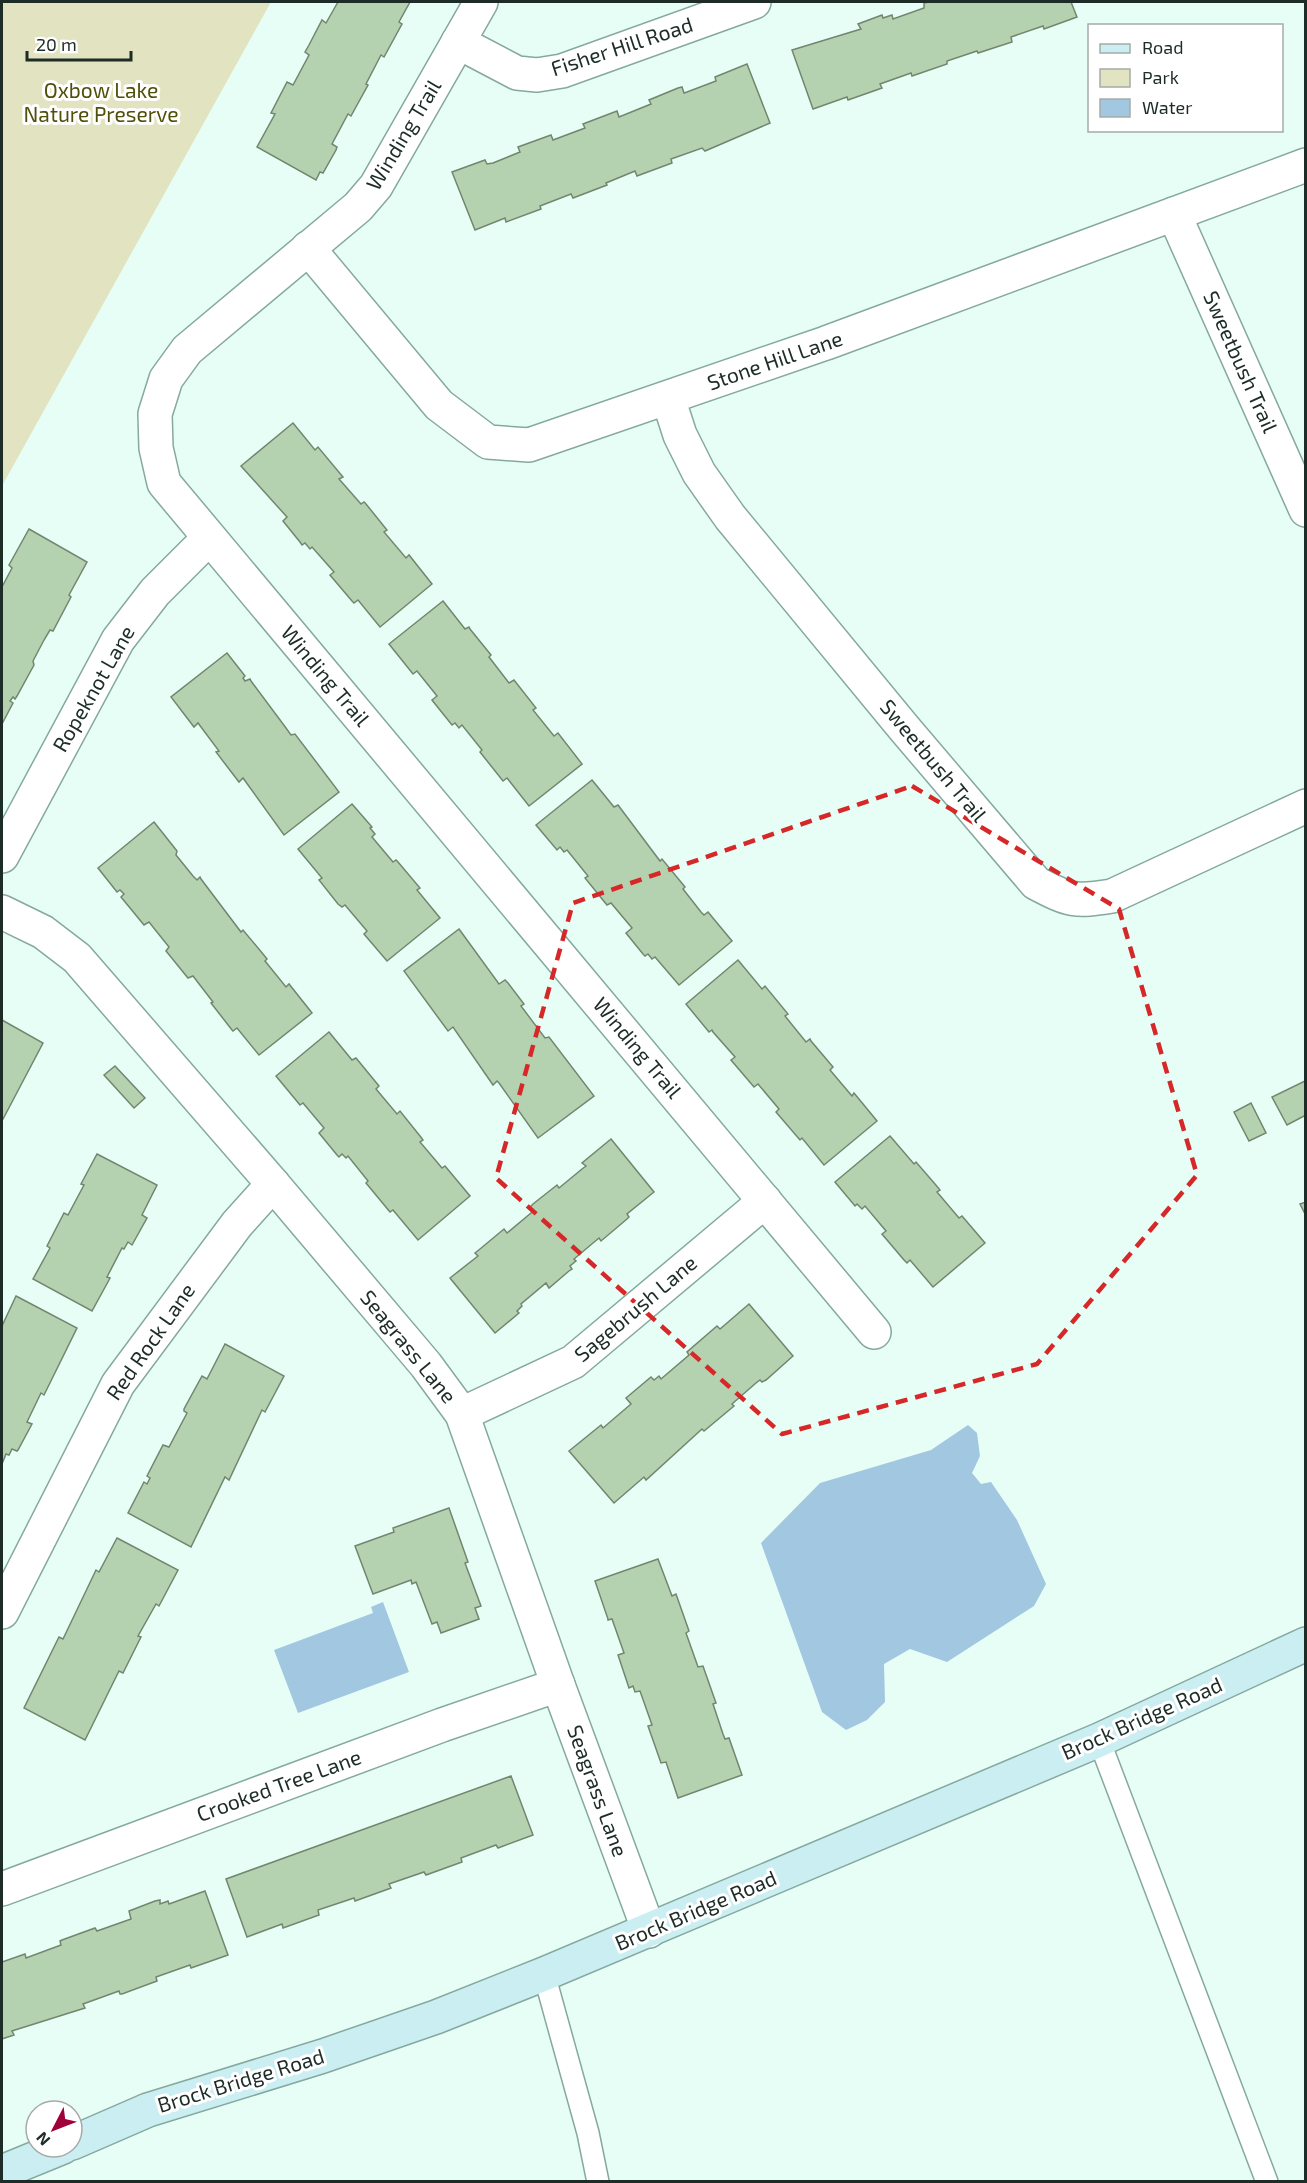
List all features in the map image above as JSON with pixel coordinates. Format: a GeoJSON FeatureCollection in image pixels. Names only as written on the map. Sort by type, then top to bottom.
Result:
{"type":"FeatureCollection","features":[{"type":"Feature","properties":{"kind":"street","name":"Winding Trail"},"geometry":{"type":"LineString","coordinates":[[481,2],[376,186],[358,207],[187,350],[166,379],[155,414],[156,448],[164,483],[874,1332]]}},
{"type":"Feature","properties":{"kind":"street","name":"Fisher Hill Road"},"geometry":{"type":"LineString","coordinates":[[458,42],[517,73],[537,75],[562,71],[754,2]]}},
{"type":"Feature","properties":{"kind":"street","name":"Stone Hill Lane"},"geometry":{"type":"LineString","coordinates":[[309,248],[439,405],[488,442],[529,445],[826,343],[1305,165]]}},
{"type":"Feature","properties":{"kind":"street","name":"Sweetbush Trail"},"geometry":{"type":"LineString","coordinates":[[1174,214],[1305,510]]}},
{"type":"Feature","properties":{"kind":"street","name":"Sweetbush Trail"},"geometry":{"type":"LineString","coordinates":[[668,398],[680,435],[699,473],[730,518],[1036,883],[1061,897],[1082,901],[1112,896],[1305,806]]}},
{"type":"Feature","properties":{"kind":"street","name":"Ropeknot Lane"},"geometry":{"type":"LineString","coordinates":[[2,856],[118,640],[155,592],[209,538]]}},
{"type":"Feature","properties":{"kind":"street","name":"Seagrass Lane"},"geometry":{"type":"LineString","coordinates":[[2,912],[43,932],[77,958],[426,1365],[462,1414],[558,1685],[649,1931]]}},
{"type":"Feature","properties":{"kind":"street","name":"Red Rock Lane"},"geometry":{"type":"LineString","coordinates":[[2,1612],[117,1384],[237,1224],[273,1184]]}},
{"type":"Feature","properties":{"kind":"street","name":"Sagebrush Lane"},"geometry":{"type":"LineString","coordinates":[[462,1414],[573,1362],[765,1201]]}},
{"type":"Feature","properties":{"kind":"street","name":"Brock Bridge Road"},"geometry":{"type":"LineString","coordinates":[[84,2138],[148,2110],[335,2052],[436,2017],[544,1974],[1099,1740],[1305,1644]]}},
{"type":"Feature","properties":{"kind":"street","name":"Crooked Tree Lane"},"geometry":{"type":"LineString","coordinates":[[2,1889],[558,1685]]}},
{"type":"Feature","properties":{"kind":"street"},"geometry":{"type":"LineString","coordinates":[[2,2172],[34,2159]]}},
{"type":"Feature","properties":{"kind":"lane"},"geometry":{"type":"LineString","coordinates":[[1099,1740],[1267,2181]]}},
{"type":"Feature","properties":{"kind":"lane"},"geometry":{"type":"LineString","coordinates":[[544,1974],[588,2133],[598,2181]]}},
{"type":"Feature","properties":{"kind":"highlighted area"},"geometry":{"type":"Polygon","coordinates":[[[912,786],[1119,909],[1197,1175],[1037,1364],[782,1434],[496,1178],[573,903],[912,786]]]}},
{"type":"Feature","properties":{"kind":"green space","name":"Oxbow Lake Nature Preserve"},"geometry":{"type":"Polygon","coordinates":[[[2,2],[271,2],[2,486],[2,2]]]}},
{"type":"Feature","properties":{"kind":"water"},"geometry":{"type":"Polygon","coordinates":[[[968,1425],[977,1433],[980,1456],[972,1473],[981,1484],[991,1482],[1017,1520],[1046,1584],[1034,1606],[947,1662],[910,1649],[884,1664],[885,1702],[867,1720],[846,1730],[822,1712],[761,1543],[820,1483],[931,1450],[968,1425]]]}},
{"type":"Feature","properties":{"kind":"water"},"geometry":{"type":"Polygon","coordinates":[[[383,1602],[409,1672],[298,1713],[274,1650],[373,1613],[371,1607],[383,1602]]]}},
{"type":"Feature","properties":{"kind":"building"},"geometry":{"type":"Polygon","coordinates":[[[338,2],[410,2],[399,22],[402,24],[384,57],[381,55],[351,116],[348,114],[332,144],[337,147],[336,150],[323,173],[320,172],[316,180],[257,147],[275,114],[271,113],[287,82],[293,85],[309,55],[305,52],[322,20],[326,23],[338,2]]]}},
{"type":"Feature","properties":{"kind":"building"},"geometry":{"type":"Polygon","coordinates":[[[1071,2],[1077,17],[1044,29],[1043,26],[1011,37],[1012,42],[947,61],[947,64],[912,76],[911,73],[880,84],[882,88],[848,100],[847,97],[813,109],[792,50],[861,29],[858,24],[882,15],[883,18],[892,15],[893,19],[924,8],[924,3],[1071,2]]]}},
{"type":"Feature","properties":{"kind":"building"},"geometry":{"type":"Polygon","coordinates":[[[747,64],[770,123],[705,151],[702,148],[671,159],[672,163],[637,176],[635,171],[573,198],[571,194],[540,206],[541,209],[506,222],[505,218],[475,230],[452,172],[485,160],[487,164],[493,163],[520,152],[518,147],[551,135],[553,140],[585,128],[583,124],[617,111],[619,117],[651,104],[649,100],[682,87],[684,93],[687,92],[716,81],[715,77],[747,64]]]}},
{"type":"Feature","properties":{"kind":"building"},"geometry":{"type":"Polygon","coordinates":[[[293,423],[315,450],[318,447],[343,477],[339,479],[361,504],[364,502],[366,504],[387,530],[384,532],[406,558],[409,555],[432,584],[380,627],[358,600],[354,603],[352,601],[330,575],[334,572],[312,547],[310,549],[305,543],[302,545],[283,521],[287,517],[241,466],[293,423]]]}},
{"type":"Feature","properties":{"kind":"building"},"geometry":{"type":"Polygon","coordinates":[[[29,529],[87,562],[53,631],[50,630],[33,661],[34,665],[17,696],[10,701],[13,703],[2,724],[2,587],[12,568],[9,565],[29,529]]]}},
{"type":"Feature","properties":{"kind":"building"},"geometry":{"type":"Polygon","coordinates":[[[443,601],[465,629],[469,627],[509,683],[514,680],[536,708],[533,710],[554,736],[558,733],[582,764],[529,806],[507,778],[503,781],[462,725],[459,728],[455,723],[452,725],[432,700],[437,696],[417,671],[413,674],[389,644],[443,601]]]}},
{"type":"Feature","properties":{"kind":"building"},"geometry":{"type":"Polygon","coordinates":[[[227,653],[245,676],[243,678],[245,681],[250,679],[291,735],[295,734],[339,792],[284,835],[243,778],[239,782],[198,723],[194,727],[171,697],[227,653]]]}},
{"type":"Feature","properties":{"kind":"building"},"geometry":{"type":"Polygon","coordinates":[[[592,780],[614,807],[618,805],[660,861],[662,859],[685,887],[683,889],[701,912],[704,915],[708,912],[732,941],[679,985],[655,957],[652,959],[648,954],[645,956],[643,954],[626,933],[632,928],[611,903],[607,905],[585,878],[588,876],[567,850],[564,852],[560,847],[557,850],[536,825],[592,780]]]}},
{"type":"Feature","properties":{"kind":"building"},"geometry":{"type":"Polygon","coordinates":[[[352,804],[372,827],[370,828],[375,834],[372,837],[393,862],[396,860],[420,888],[417,890],[440,918],[387,961],[364,934],[367,931],[345,905],[342,907],[338,904],[319,880],[322,878],[298,849],[352,804]]]}},
{"type":"Feature","properties":{"kind":"building"},"geometry":{"type":"Polygon","coordinates":[[[154,822],[193,876],[197,880],[200,877],[241,932],[243,930],[267,959],[265,961],[286,987],[289,984],[312,1013],[259,1055],[237,1028],[232,1030],[193,976],[188,978],[166,951],[169,947],[149,922],[144,925],[121,897],[124,894],[120,890],[117,892],[98,868],[154,822]]]}},
{"type":"Feature","properties":{"kind":"building"},"geometry":{"type":"Polygon","coordinates":[[[459,929],[499,984],[505,980],[508,983],[524,1004],[521,1006],[545,1038],[549,1037],[594,1096],[538,1138],[499,1083],[497,1081],[493,1085],[453,1027],[448,1031],[404,971],[459,929]]]}},
{"type":"Feature","properties":{"kind":"building"},"geometry":{"type":"Polygon","coordinates":[[[738,960],[762,989],[765,986],[788,1014],[785,1016],[806,1042],[810,1039],[833,1067],[830,1070],[852,1096],[854,1093],[877,1121],[824,1165],[802,1138],[800,1140],[776,1112],[779,1109],[758,1084],[754,1087],[731,1060],[735,1057],[712,1030],[709,1032],[686,1004],[738,960]]]}},
{"type":"Feature","properties":{"kind":"building"},"geometry":{"type":"Polygon","coordinates":[[[2,1020],[43,1043],[2,1121],[2,1020]]]}},
{"type":"Feature","properties":{"kind":"building"},"geometry":{"type":"Polygon","coordinates":[[[329,1032],[352,1060],[356,1058],[379,1086],[376,1089],[397,1114],[400,1111],[423,1140],[420,1142],[442,1168],[445,1166],[470,1196],[418,1240],[393,1210],[390,1212],[366,1183],[368,1181],[348,1156],[346,1158],[342,1154],[339,1157],[337,1155],[319,1133],[324,1128],[303,1103],[300,1105],[276,1076],[329,1032]]]}},
{"type":"Feature","properties":{"kind":"building"},"geometry":{"type":"Polygon","coordinates":[[[115,1066],[145,1098],[134,1108],[104,1075],[115,1066]]]}},
{"type":"Feature","properties":{"kind":"building"},"geometry":{"type":"Polygon","coordinates":[[[1305,1081],[1306,1115],[1287,1125],[1272,1097],[1305,1081]]]}},
{"type":"Feature","properties":{"kind":"building"},"geometry":{"type":"Polygon","coordinates":[[[1251,1103],[1266,1133],[1249,1141],[1234,1112],[1251,1103]]]}},
{"type":"Feature","properties":{"kind":"building"},"geometry":{"type":"Polygon","coordinates":[[[890,1136],[935,1184],[940,1190],[937,1192],[959,1218],[962,1216],[985,1243],[933,1287],[910,1260],[907,1263],[904,1260],[882,1234],[886,1231],[865,1206],[862,1209],[857,1204],[855,1206],[835,1182],[890,1136]]]}},
{"type":"Feature","properties":{"kind":"building"},"geometry":{"type":"Polygon","coordinates":[[[611,1139],[654,1192],[627,1214],[629,1217],[601,1241],[599,1238],[574,1259],[576,1261],[570,1266],[572,1269],[549,1288],[546,1283],[521,1304],[522,1306],[517,1311],[519,1313],[495,1333],[450,1278],[478,1256],[475,1253],[504,1229],[507,1233],[531,1213],[533,1211],[530,1207],[533,1204],[557,1185],[559,1188],[586,1166],[582,1163],[611,1139]]]}},
{"type":"Feature","properties":{"kind":"building"},"geometry":{"type":"Polygon","coordinates":[[[97,1154],[157,1185],[142,1215],[147,1218],[132,1245],[128,1242],[124,1249],[122,1248],[107,1277],[110,1278],[92,1311],[33,1279],[50,1248],[47,1246],[64,1213],[68,1215],[97,1154]]]}},
{"type":"Feature","properties":{"kind":"building"},"geometry":{"type":"Polygon","coordinates":[[[1306,1202],[1306,1216],[1300,1204],[1306,1202]]]}},
{"type":"Feature","properties":{"kind":"building"},"geometry":{"type":"Polygon","coordinates":[[[16,1296],[77,1328],[44,1395],[41,1393],[27,1422],[32,1424],[18,1450],[12,1449],[9,1455],[6,1454],[2,1464],[2,1326],[16,1296]]]}},
{"type":"Feature","properties":{"kind":"building"},"geometry":{"type":"Polygon","coordinates":[[[749,1304],[793,1356],[766,1380],[756,1383],[732,1404],[734,1406],[704,1431],[702,1429],[646,1480],[644,1477],[614,1503],[569,1451],[601,1425],[603,1428],[631,1404],[626,1398],[651,1377],[654,1380],[659,1376],[661,1379],[689,1355],[687,1352],[717,1326],[720,1329],[749,1304]]]}},
{"type":"Feature","properties":{"kind":"building"},"geometry":{"type":"Polygon","coordinates":[[[225,1344],[284,1376],[265,1412],[262,1410],[229,1480],[225,1477],[191,1547],[128,1513],[144,1482],[147,1484],[150,1478],[147,1476],[163,1445],[169,1447],[187,1413],[184,1409],[202,1376],[207,1379],[225,1344]]]}},
{"type":"Feature","properties":{"kind":"building"},"geometry":{"type":"Polygon","coordinates":[[[449,1508],[468,1562],[465,1563],[481,1606],[475,1608],[479,1619],[441,1633],[437,1622],[432,1624],[416,1582],[412,1584],[411,1580],[373,1594],[355,1546],[394,1532],[393,1528],[449,1508]]]}},
{"type":"Feature","properties":{"kind":"building"},"geometry":{"type":"Polygon","coordinates":[[[117,1538],[178,1570],[159,1606],[156,1604],[138,1636],[141,1637],[123,1673],[119,1671],[85,1740],[24,1708],[59,1637],[63,1639],[96,1570],[99,1572],[117,1538]]]}},
{"type":"Feature","properties":{"kind":"building"},"geometry":{"type":"Polygon","coordinates":[[[658,1559],[672,1596],[676,1594],[698,1667],[703,1666],[716,1703],[713,1704],[723,1734],[725,1739],[729,1738],[742,1775],[678,1798],[666,1762],[661,1763],[648,1726],[652,1725],[640,1691],[635,1692],[633,1686],[629,1688],[618,1655],[624,1653],[612,1619],[608,1620],[595,1581],[658,1559]]]}},
{"type":"Feature","properties":{"kind":"building"},"geometry":{"type":"Polygon","coordinates":[[[511,1776],[533,1835],[461,1858],[462,1862],[426,1875],[424,1872],[389,1884],[391,1888],[355,1901],[354,1898],[318,1910],[319,1915],[283,1928],[282,1924],[247,1937],[226,1879],[511,1776]]]}},
{"type":"Feature","properties":{"kind":"building"},"geometry":{"type":"Polygon","coordinates":[[[205,1891],[228,1955],[156,1977],[157,1981],[122,1994],[119,1991],[83,2004],[85,2008],[12,2031],[14,2035],[2,2039],[2,1962],[25,1954],[26,1958],[61,1945],[62,1940],[95,1928],[97,1931],[131,1919],[129,1911],[155,1901],[160,1900],[160,1904],[168,1901],[169,1904],[205,1891]]]}}]}
